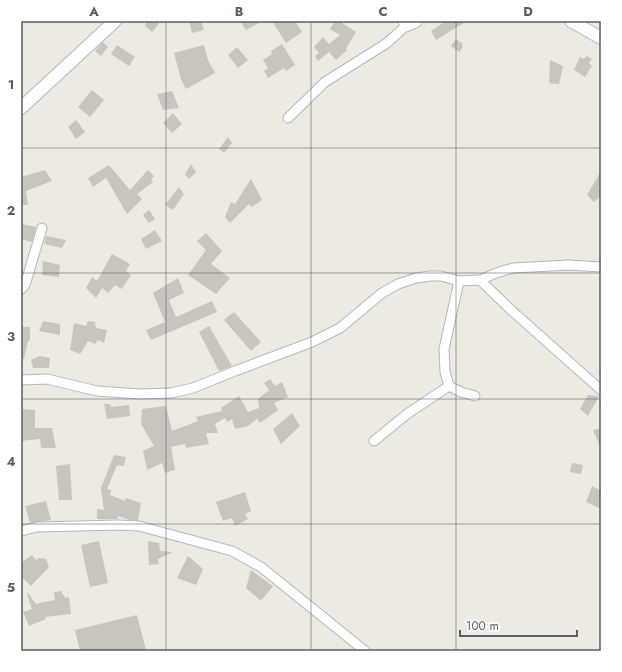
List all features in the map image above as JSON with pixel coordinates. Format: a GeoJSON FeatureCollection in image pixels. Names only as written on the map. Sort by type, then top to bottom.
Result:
{"type":"FeatureCollection","features":[{"type":"Feature","properties":{"kind":"street"},"geometry":{"type":"LineString","coordinates":[[21,108],[115,21]]}},
{"type":"Feature","properties":{"kind":"street"},"geometry":{"type":"LineString","coordinates":[[571,21],[601,38]]}},
{"type":"Feature","properties":{"kind":"street"},"geometry":{"type":"LineString","coordinates":[[288,118],[325,82],[387,43],[409,22]]}},
{"type":"Feature","properties":{"kind":"street"},"geometry":{"type":"LineString","coordinates":[[21,289],[25,285],[42,228]]}},
{"type":"Feature","properties":{"kind":"street"},"geometry":{"type":"LineString","coordinates":[[21,380],[47,379],[97,391],[140,394],[172,393],[193,388],[312,342],[340,328],[382,293],[398,284],[416,278],[441,276],[459,281],[480,280],[513,268],[569,265],[601,267]]}},
{"type":"Feature","properties":{"kind":"street"},"geometry":{"type":"LineString","coordinates":[[480,280],[510,309],[600,384]]}},
{"type":"Feature","properties":{"kind":"street"},"geometry":{"type":"LineString","coordinates":[[459,281],[444,348],[445,372],[449,386],[461,392],[475,396]]}},
{"type":"Feature","properties":{"kind":"street"},"geometry":{"type":"LineString","coordinates":[[374,441],[407,414],[449,386]]}},
{"type":"Feature","properties":{"kind":"street"},"geometry":{"type":"LineString","coordinates":[[21,531],[36,527],[118,525],[139,526],[232,551],[261,567],[365,651]]}},
{"type":"Feature","properties":{"kind":"building"},"geometry":{"type":"Polygon","coordinates":[[[147,21],[161,21],[152,32],[145,26],[147,21]]]}},
{"type":"Feature","properties":{"kind":"building"},"geometry":{"type":"Polygon","coordinates":[[[189,21],[201,21],[204,30],[192,33],[189,21]]]}},
{"type":"Feature","properties":{"kind":"building"},"geometry":{"type":"Polygon","coordinates":[[[240,21],[262,21],[246,30],[240,21]]]}},
{"type":"Feature","properties":{"kind":"building"},"geometry":{"type":"Polygon","coordinates":[[[272,21],[295,21],[302,32],[286,43],[272,21]]]}},
{"type":"Feature","properties":{"kind":"building"},"geometry":{"type":"Polygon","coordinates":[[[335,21],[339,21],[356,32],[346,49],[347,50],[336,60],[329,52],[318,61],[315,56],[319,53],[314,47],[323,37],[329,44],[340,35],[330,29],[335,21]]]}},
{"type":"Feature","properties":{"kind":"building"},"geometry":{"type":"Polygon","coordinates":[[[446,21],[467,21],[436,40],[431,31],[446,21]]]}},
{"type":"Feature","properties":{"kind":"building"},"geometry":{"type":"Polygon","coordinates":[[[456,39],[463,44],[463,47],[459,52],[451,46],[456,39]]]}},
{"type":"Feature","properties":{"kind":"building"},"geometry":{"type":"Polygon","coordinates":[[[103,42],[108,47],[101,56],[95,51],[103,42]]]}},
{"type":"Feature","properties":{"kind":"building"},"geometry":{"type":"Polygon","coordinates":[[[282,44],[295,65],[286,71],[284,68],[268,78],[264,71],[268,68],[263,60],[272,54],[271,51],[282,44]]]}},
{"type":"Feature","properties":{"kind":"building"},"geometry":{"type":"Polygon","coordinates":[[[117,45],[135,57],[129,66],[111,54],[117,45]]]}},
{"type":"Feature","properties":{"kind":"building"},"geometry":{"type":"Polygon","coordinates":[[[204,45],[208,60],[215,73],[186,89],[181,79],[174,53],[204,45]]]}},
{"type":"Feature","properties":{"kind":"building"},"geometry":{"type":"Polygon","coordinates":[[[237,47],[248,60],[238,68],[228,55],[237,47]]]}},
{"type":"Feature","properties":{"kind":"building"},"geometry":{"type":"Polygon","coordinates":[[[587,56],[592,59],[589,63],[592,66],[585,77],[574,70],[580,57],[583,59],[587,56]]]}},
{"type":"Feature","properties":{"kind":"building"},"geometry":{"type":"Polygon","coordinates":[[[550,60],[563,66],[559,84],[549,83],[550,60]]]}},
{"type":"Feature","properties":{"kind":"building"},"geometry":{"type":"Polygon","coordinates":[[[92,90],[104,100],[90,117],[78,107],[92,90]]]}},
{"type":"Feature","properties":{"kind":"building"},"geometry":{"type":"Polygon","coordinates":[[[172,91],[179,108],[163,110],[157,94],[172,91]]]}},
{"type":"Feature","properties":{"kind":"building"},"geometry":{"type":"Polygon","coordinates":[[[173,113],[182,124],[172,133],[163,123],[173,113]]]}},
{"type":"Feature","properties":{"kind":"building"},"geometry":{"type":"Polygon","coordinates":[[[76,120],[85,132],[76,139],[68,127],[76,120]]]}},
{"type":"Feature","properties":{"kind":"building"},"geometry":{"type":"Polygon","coordinates":[[[228,137],[232,143],[224,153],[219,149],[228,137]]]}},
{"type":"Feature","properties":{"kind":"building"},"geometry":{"type":"Polygon","coordinates":[[[191,164],[196,172],[189,179],[185,174],[191,164]]]}},
{"type":"Feature","properties":{"kind":"building"},"geometry":{"type":"Polygon","coordinates":[[[109,165],[130,190],[148,170],[154,176],[151,180],[153,182],[137,194],[142,199],[127,214],[106,178],[93,187],[88,178],[109,165]]]}},
{"type":"Feature","properties":{"kind":"building"},"geometry":{"type":"Polygon","coordinates":[[[45,170],[52,181],[26,191],[28,205],[21,205],[21,177],[45,170]]]}},
{"type":"Feature","properties":{"kind":"building"},"geometry":{"type":"Polygon","coordinates":[[[601,171],[601,196],[594,202],[587,195],[601,171]]]}},
{"type":"Feature","properties":{"kind":"building"},"geometry":{"type":"Polygon","coordinates":[[[251,179],[262,200],[252,207],[249,204],[230,223],[225,217],[231,202],[235,204],[251,179]]]}},
{"type":"Feature","properties":{"kind":"building"},"geometry":{"type":"Polygon","coordinates":[[[179,187],[184,194],[173,210],[165,205],[179,187]]]}},
{"type":"Feature","properties":{"kind":"building"},"geometry":{"type":"Polygon","coordinates":[[[149,210],[155,219],[149,223],[143,215],[149,210]]]}},
{"type":"Feature","properties":{"kind":"building"},"geometry":{"type":"Polygon","coordinates":[[[21,224],[36,227],[32,242],[21,239],[21,224]]]}},
{"type":"Feature","properties":{"kind":"building"},"geometry":{"type":"Polygon","coordinates":[[[155,230],[162,241],[146,249],[141,239],[155,230]]]}},
{"type":"Feature","properties":{"kind":"building"},"geometry":{"type":"Polygon","coordinates":[[[206,233],[222,251],[211,264],[230,278],[216,294],[188,275],[206,250],[197,241],[206,233]]]}},
{"type":"Feature","properties":{"kind":"building"},"geometry":{"type":"Polygon","coordinates":[[[46,236],[66,240],[62,248],[44,244],[46,236]]]}},
{"type":"Feature","properties":{"kind":"building"},"geometry":{"type":"Polygon","coordinates":[[[112,254],[130,264],[126,271],[131,275],[122,289],[115,285],[108,293],[102,288],[96,298],[86,288],[92,277],[97,281],[112,254]]]}},
{"type":"Feature","properties":{"kind":"building"},"geometry":{"type":"Polygon","coordinates":[[[43,261],[60,265],[59,277],[42,275],[43,261]]]}},
{"type":"Feature","properties":{"kind":"building"},"geometry":{"type":"Polygon","coordinates":[[[178,278],[184,293],[169,300],[176,317],[212,301],[217,312],[151,340],[146,330],[165,322],[153,293],[178,278]]]}},
{"type":"Feature","properties":{"kind":"building"},"geometry":{"type":"Polygon","coordinates":[[[234,312],[261,342],[251,351],[224,320],[234,312]]]}},
{"type":"Feature","properties":{"kind":"building"},"geometry":{"type":"Polygon","coordinates":[[[43,321],[60,324],[60,335],[39,331],[43,321]]]}},
{"type":"Feature","properties":{"kind":"building"},"geometry":{"type":"Polygon","coordinates":[[[88,321],[95,322],[96,328],[107,330],[104,343],[98,340],[95,344],[88,341],[80,354],[70,350],[74,323],[86,326],[88,321]]]}},
{"type":"Feature","properties":{"kind":"building"},"geometry":{"type":"Polygon","coordinates":[[[209,326],[232,366],[219,371],[199,332],[209,326]]]}},
{"type":"Feature","properties":{"kind":"building"},"geometry":{"type":"Polygon","coordinates":[[[21,327],[30,327],[30,341],[28,341],[24,359],[21,359],[21,327]]]}},
{"type":"Feature","properties":{"kind":"building"},"geometry":{"type":"Polygon","coordinates":[[[40,356],[50,358],[49,368],[33,368],[31,360],[40,356]]]}},
{"type":"Feature","properties":{"kind":"building"},"geometry":{"type":"Polygon","coordinates":[[[270,379],[275,386],[282,382],[288,397],[274,403],[278,410],[260,423],[257,419],[248,426],[235,429],[232,419],[227,422],[225,418],[215,424],[218,433],[206,433],[209,444],[186,448],[185,444],[171,447],[175,470],[165,473],[162,463],[147,470],[143,451],[154,446],[141,424],[142,409],[166,406],[172,431],[198,421],[196,417],[222,411],[221,408],[239,396],[248,412],[259,408],[258,399],[269,390],[264,383],[270,379]]]}},
{"type":"Feature","properties":{"kind":"building"},"geometry":{"type":"Polygon","coordinates":[[[588,395],[599,396],[588,416],[580,409],[588,395]]]}},
{"type":"Feature","properties":{"kind":"building"},"geometry":{"type":"Polygon","coordinates":[[[104,404],[110,404],[111,407],[129,405],[130,416],[107,419],[104,404]]]}},
{"type":"Feature","properties":{"kind":"building"},"geometry":{"type":"Polygon","coordinates":[[[23,409],[35,410],[35,428],[52,428],[56,448],[41,448],[40,439],[21,441],[21,419],[23,417],[23,409]]]}},
{"type":"Feature","properties":{"kind":"building"},"geometry":{"type":"Polygon","coordinates":[[[292,413],[300,426],[281,444],[273,429],[292,413]]]}},
{"type":"Feature","properties":{"kind":"building"},"geometry":{"type":"Polygon","coordinates":[[[601,428],[601,449],[593,430],[601,428]]]}},
{"type":"Feature","properties":{"kind":"building"},"geometry":{"type":"Polygon","coordinates":[[[114,455],[126,457],[124,466],[117,465],[107,489],[111,490],[110,495],[125,501],[125,498],[141,503],[138,520],[130,520],[118,516],[118,519],[97,519],[97,509],[104,510],[101,488],[114,455]]]}},
{"type":"Feature","properties":{"kind":"building"},"geometry":{"type":"Polygon","coordinates":[[[572,463],[583,465],[581,474],[570,472],[572,463]]]}},
{"type":"Feature","properties":{"kind":"building"},"geometry":{"type":"Polygon","coordinates":[[[70,464],[72,500],[59,500],[56,466],[70,464]]]}},
{"type":"Feature","properties":{"kind":"building"},"geometry":{"type":"Polygon","coordinates":[[[592,486],[601,491],[601,502],[599,508],[586,502],[592,486]]]}},
{"type":"Feature","properties":{"kind":"building"},"geometry":{"type":"Polygon","coordinates":[[[245,492],[251,511],[245,514],[248,519],[235,526],[232,518],[223,521],[216,502],[245,492]]]}},
{"type":"Feature","properties":{"kind":"building"},"geometry":{"type":"Polygon","coordinates":[[[46,501],[51,520],[30,523],[25,506],[46,501]]]}},
{"type":"Feature","properties":{"kind":"building"},"geometry":{"type":"Polygon","coordinates":[[[99,541],[108,583],[90,587],[81,545],[99,541]]]}},
{"type":"Feature","properties":{"kind":"building"},"geometry":{"type":"Polygon","coordinates":[[[148,541],[159,543],[160,551],[173,552],[158,559],[159,564],[149,565],[148,541]]]}},
{"type":"Feature","properties":{"kind":"building"},"geometry":{"type":"Polygon","coordinates":[[[32,555],[36,560],[39,558],[46,559],[49,567],[31,586],[21,576],[21,563],[32,555]]]}},
{"type":"Feature","properties":{"kind":"building"},"geometry":{"type":"Polygon","coordinates":[[[188,556],[203,569],[196,585],[177,578],[188,556]]]}},
{"type":"Feature","properties":{"kind":"building"},"geometry":{"type":"Polygon","coordinates":[[[251,570],[273,586],[261,601],[246,588],[251,570]]]}},
{"type":"Feature","properties":{"kind":"building"},"geometry":{"type":"Polygon","coordinates":[[[62,591],[62,595],[64,595],[65,598],[69,597],[71,614],[45,617],[46,619],[29,626],[23,612],[32,609],[27,594],[28,593],[36,604],[55,600],[54,592],[62,591]]]}},
{"type":"Feature","properties":{"kind":"building"},"geometry":{"type":"Polygon","coordinates":[[[137,615],[146,650],[80,651],[75,630],[137,615]]]}}]}
